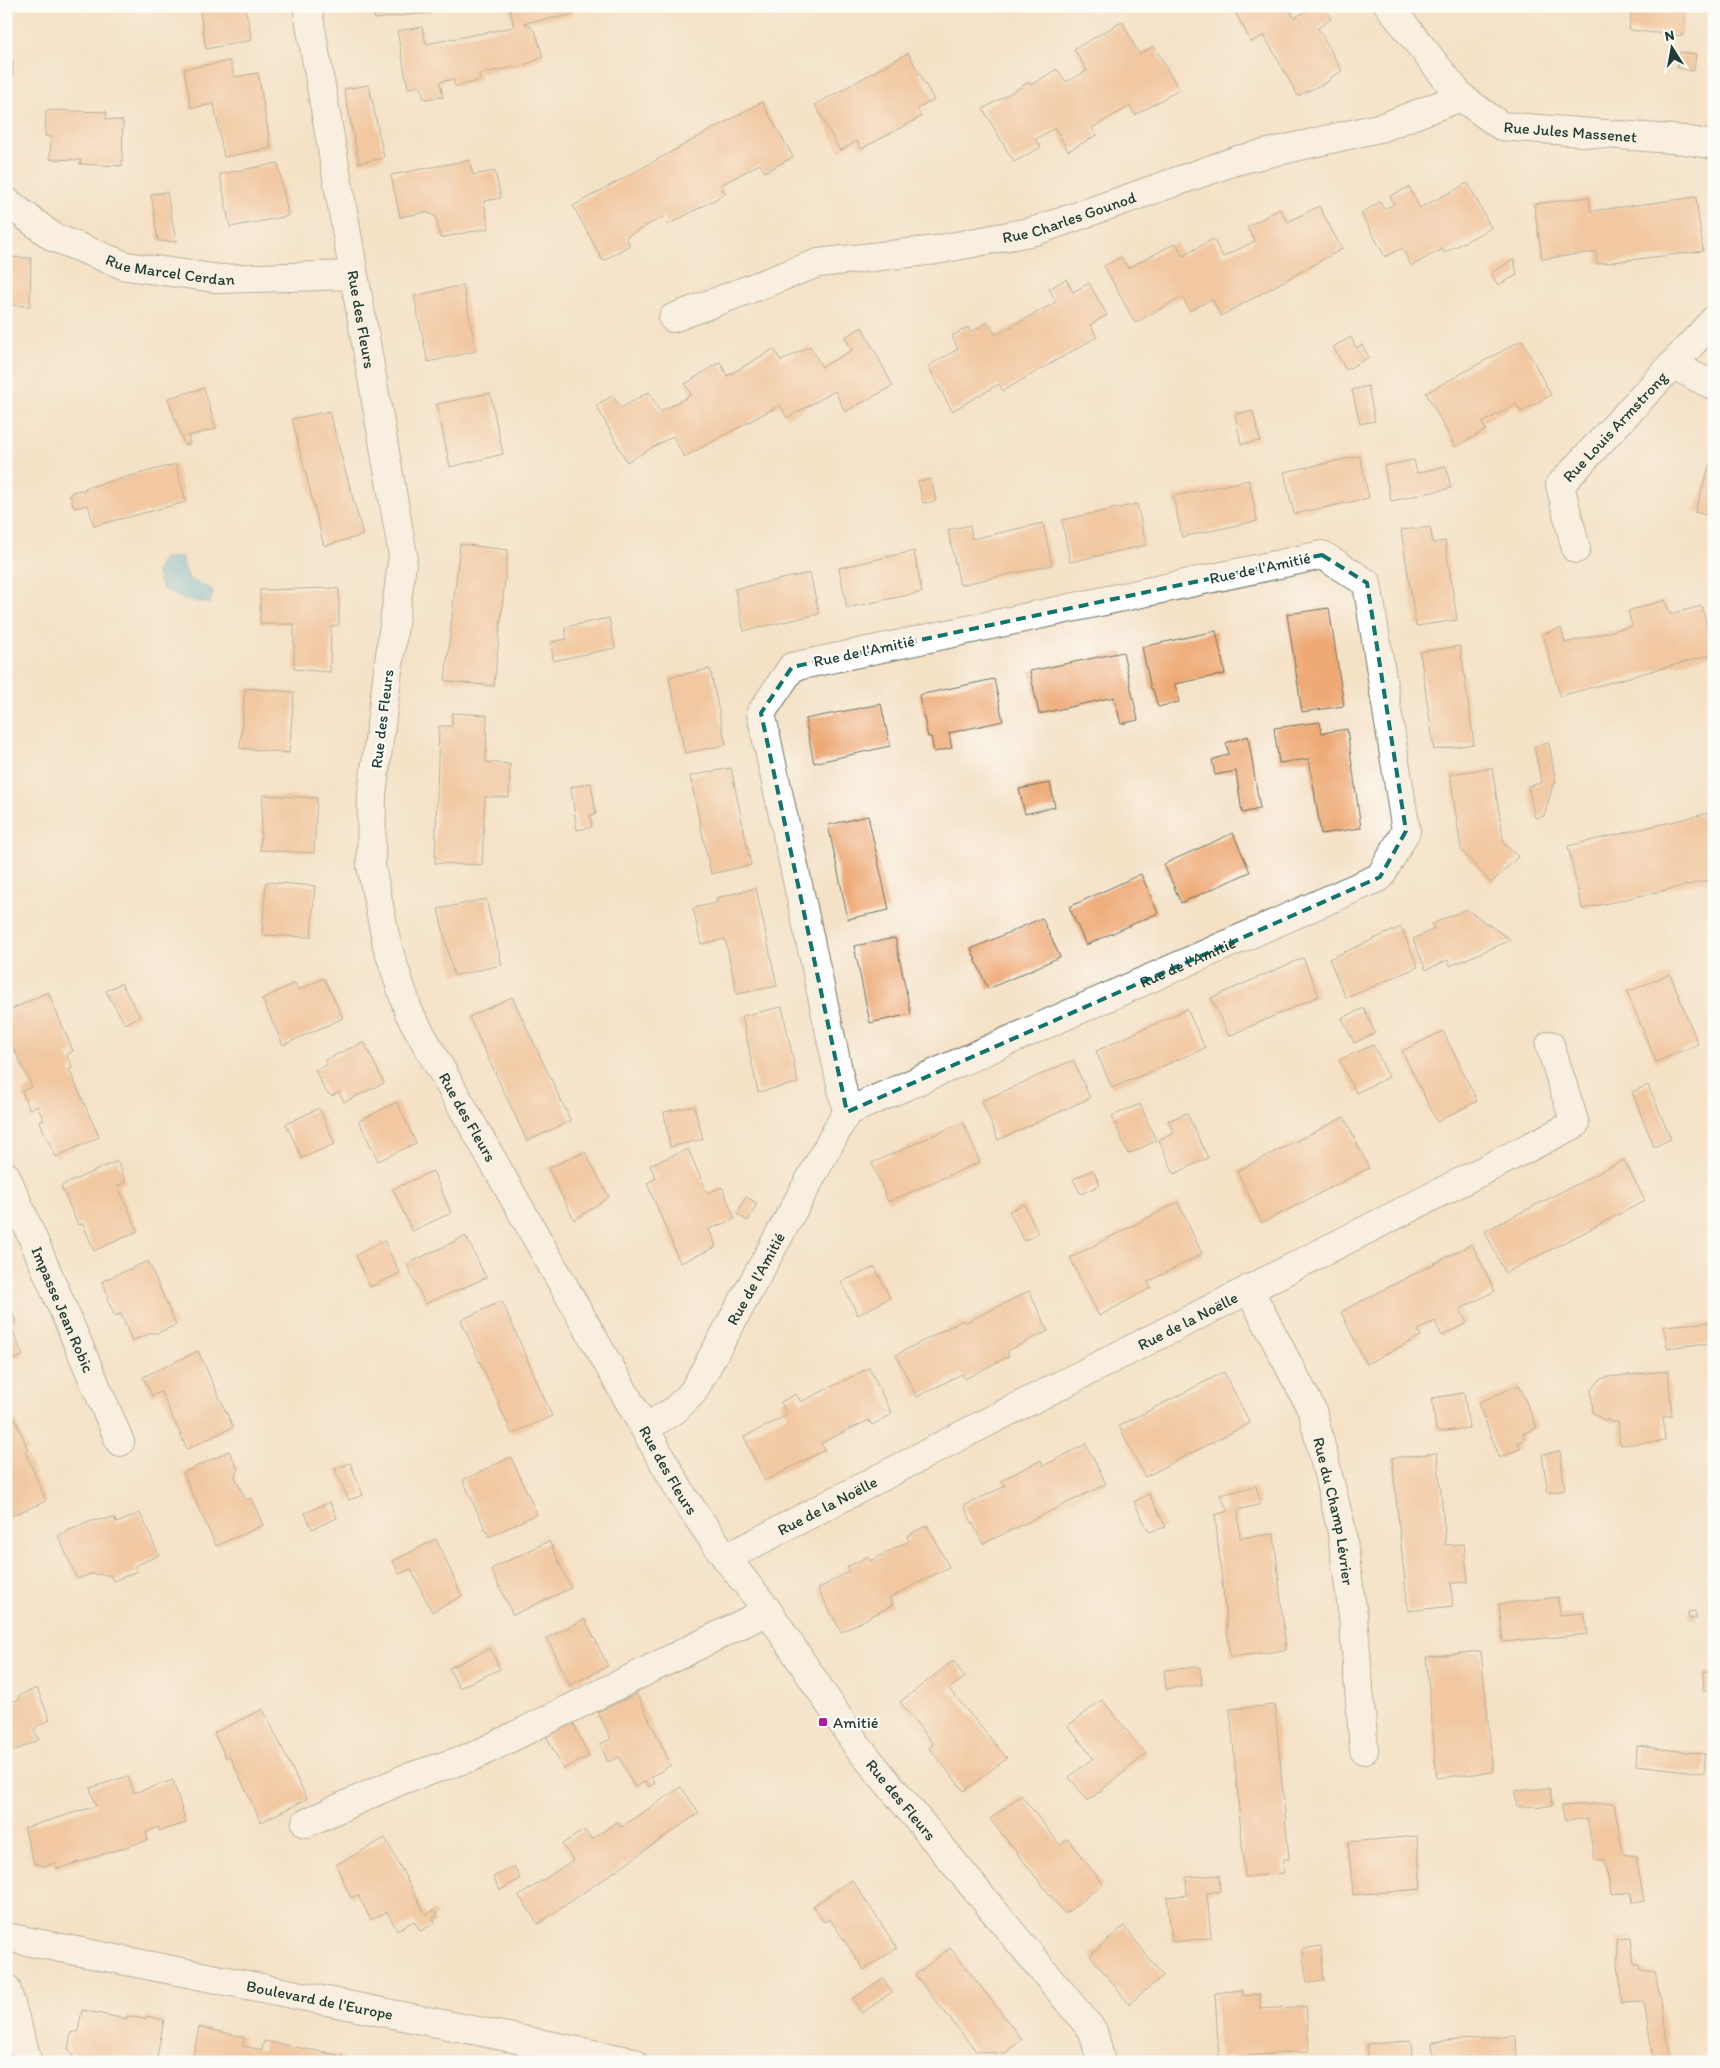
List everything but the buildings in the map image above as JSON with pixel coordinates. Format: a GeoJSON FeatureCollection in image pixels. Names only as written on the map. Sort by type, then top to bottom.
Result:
{"type":"FeatureCollection","features":[{"type":"Feature","properties":{"kind":"street","name":"Rue des Fleurs"},"geometry":{"type":"LineString","coordinates":[[307,6],[403,555],[372,794],[371,866],[387,945],[409,1013],[684,1498],[726,1558],[768,1611],[858,1747],[1093,2031],[1101,2062]]}},
{"type":"Feature","properties":{"kind":"street","name":"Rue Jules Massenet"},"geometry":{"type":"LineString","coordinates":[[1389,6],[1461,97],[1501,126],[1714,144]]}},
{"type":"Feature","properties":{"kind":"street","name":"Rue Charles Gounod"},"geometry":{"type":"LineString","coordinates":[[673,318],[818,263],[936,250],[1035,231],[1238,160],[1383,127],[1461,97]]}},
{"type":"Feature","properties":{"kind":"street","name":"Rue Marcel Cerdan"},"geometry":{"type":"LineString","coordinates":[[6,201],[53,237],[126,266],[222,280],[353,275]]}},
{"type":"Feature","properties":{"kind":"street","name":"Rue Louis Armstrong"},"geometry":{"type":"LineString","coordinates":[[1576,549],[1560,485],[1714,320]]}},
{"type":"Feature","properties":{"kind":"street"},"geometry":{"type":"LineString","coordinates":[[1673,366],[1714,386]]}},
{"type":"Feature","properties":{"kind":"street","name":"Rue de l'Amitié"},"geometry":{"type":"LineString","coordinates":[[645,1428],[675,1410],[693,1392],[847,1112],[1380,877],[1406,831],[1367,583],[1322,555],[792,667],[761,713],[847,1112]]}},
{"type":"Feature","properties":{"kind":"street","name":"Rue de la Noëlle"},"geometry":{"type":"LineString","coordinates":[[726,1558],[1575,1124],[1550,1045]]}},
{"type":"Feature","properties":{"kind":"street","name":"Impasse Jean Robic"},"geometry":{"type":"LineString","coordinates":[[6,1176],[120,1442]]}},
{"type":"Feature","properties":{"kind":"street","name":"Rue du Champ Lévrier"},"geometry":{"type":"LineString","coordinates":[[1249,1289],[1312,1410],[1321,1446],[1341,1527],[1353,1616],[1364,1750]]}},
{"type":"Feature","properties":{"kind":"street"},"geometry":{"type":"LineString","coordinates":[[306,1823],[404,1779],[474,1756],[768,1611]]}},
{"type":"Feature","properties":{"kind":"street","name":"Boulevard de l'Europe"},"geometry":{"type":"LineString","coordinates":[[6,1937],[633,2062]]}},
{"type":"Feature","properties":{"kind":"street"},"geometry":{"type":"LineString","coordinates":[[6,1988],[28,2062]]}},
{"type":"Feature","properties":{"kind":"highlighted area"},"geometry":{"type":"Polygon","coordinates":[[[1322,555],[1367,583],[1406,831],[1380,877],[847,1112],[761,713],[792,667],[1322,555]]]}},
{"type":"Feature","properties":{"kind":"water"},"geometry":{"type":"Polygon","coordinates":[[[181,557],[189,579],[213,590],[210,603],[184,600],[162,588],[156,572],[164,558],[181,557]]]}},
{"type":"Feature","properties":{"kind":"place","name":"Amitié"},"geometry":{"type":"Point","coordinates":[823,1722]}}]}
